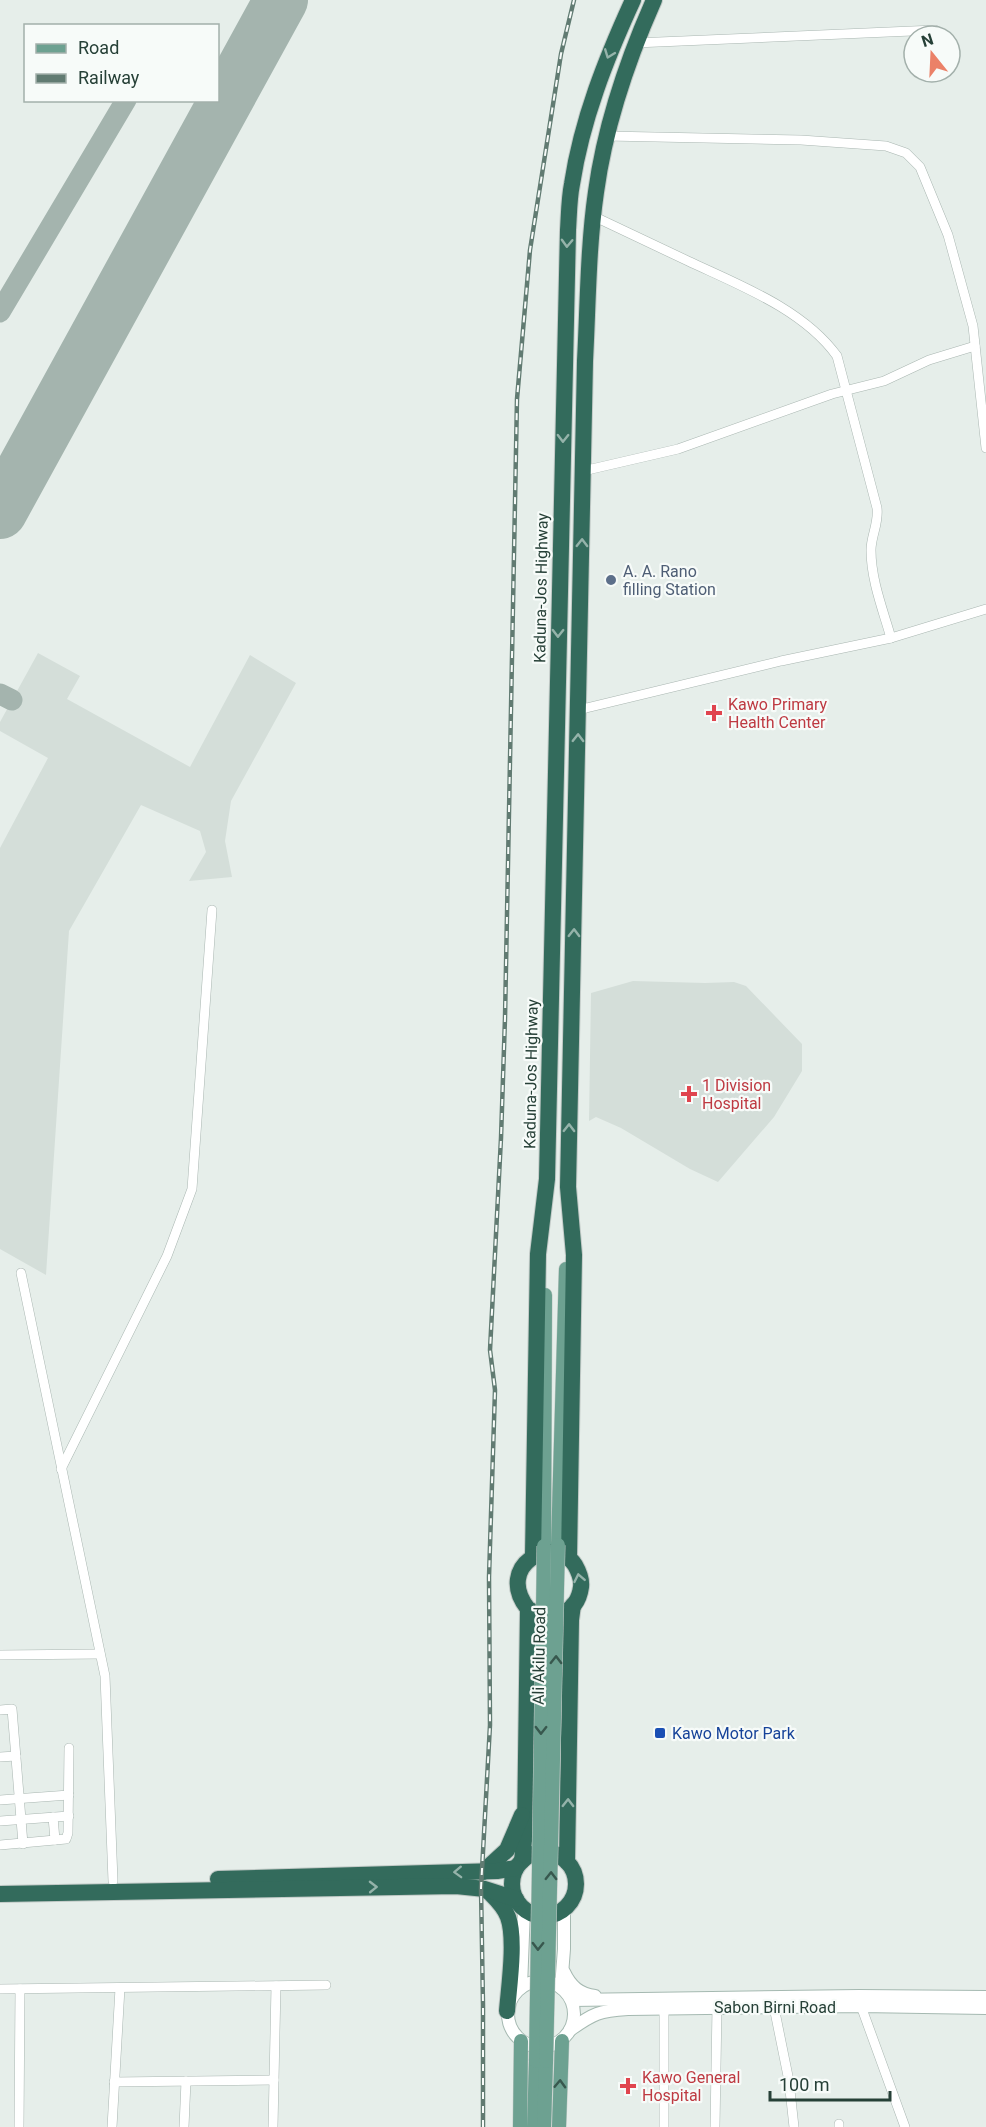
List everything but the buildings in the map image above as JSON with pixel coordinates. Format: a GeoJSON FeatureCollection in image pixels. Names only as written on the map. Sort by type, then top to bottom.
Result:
{"type":"FeatureCollection","features":[{"type":"Feature","properties":{"kind":"highway","name":"Kaduna-Jos Highway"},"geometry":{"type":"LineString","coordinates":[[539,1551],[538,1254],[546,1183],[568,230],[571,185],[592,98],[613,43],[633,0]]}},
{"type":"Feature","properties":{"kind":"highway"},"geometry":{"type":"LineString","coordinates":[[564,1552],[539,1551],[518,1575],[517,1587],[520,1599],[528,1609],[539,1615],[551,1616],[563,1613],[573,1605],[579,1595],[581,1583],[579,1572],[564,1552],[574,1255],[568,1183],[585,361],[593,216],[607,136],[635,43],[654,0]]}},
{"type":"Feature","properties":{"kind":"highway"},"geometry":{"type":"LineString","coordinates":[[546,1183],[568,1183]]}},
{"type":"Feature","properties":{"kind":"highway"},"geometry":{"type":"LineString","coordinates":[[567,1862],[573,1605]]}},
{"type":"Feature","properties":{"kind":"highway"},"geometry":{"type":"LineString","coordinates":[[520,1904],[512,1889],[512,1879],[519,1864],[526,1806],[528,1609]]}},
{"type":"Feature","properties":{"kind":"highway"},"geometry":{"type":"LineString","coordinates":[[484,1880],[507,1850],[526,1806]]}},
{"type":"Feature","properties":{"kind":"highway"},"geometry":{"type":"LineString","coordinates":[[0,1884],[113,1881],[484,1880],[532,1913],[543,1916],[564,1909],[573,1899],[576,1886],[574,1873],[567,1862],[557,1855],[545,1852],[533,1854],[519,1864],[484,1880],[456,1886],[0,1893]]}},
{"type":"Feature","properties":{"kind":"highway"},"geometry":{"type":"LineString","coordinates":[[484,1880],[508,1917],[511,1943],[507,2011]]}},
{"type":"Feature","properties":{"kind":"main road","name":"Ali Akilu Road"},"geometry":{"type":"LineString","coordinates":[[539,1551],[541,2061],[544,2127]]}},
{"type":"Feature","properties":{"kind":"main road","name":"Ali Akilu Road"},"geometry":{"type":"LineString","coordinates":[[534,2127],[541,2061],[564,1552]]}},
{"type":"Feature","properties":{"kind":"main road"},"geometry":{"type":"LineString","coordinates":[[559,2127],[566,2035]]}},
{"type":"Feature","properties":{"kind":"main road"},"geometry":{"type":"LineString","coordinates":[[520,2127],[521,2042]]}},
{"type":"Feature","properties":{"kind":"street"},"geometry":{"type":"LineString","coordinates":[[635,43],[902,31]]}},
{"type":"Feature","properties":{"kind":"street"},"geometry":{"type":"LineString","coordinates":[[607,136],[801,140],[886,146],[906,153],[920,166],[948,235],[973,326],[986,448]]}},
{"type":"Feature","properties":{"kind":"street"},"geometry":{"type":"LineString","coordinates":[[593,216],[743,286],[812,328],[826,340],[837,356],[878,516],[871,551],[874,578],[891,638]]}},
{"type":"Feature","properties":{"kind":"street"},"geometry":{"type":"LineString","coordinates":[[583,471],[678,449],[832,394],[884,381],[928,360],[975,346]]}},
{"type":"Feature","properties":{"kind":"street"},"geometry":{"type":"LineString","coordinates":[[578,710],[781,661],[891,638],[986,609]]}},
{"type":"Feature","properties":{"kind":"street"},"geometry":{"type":"LineString","coordinates":[[61,1469],[167,1256],[192,1189],[212,910]]}},
{"type":"Feature","properties":{"kind":"street"},"geometry":{"type":"LineString","coordinates":[[21,1273],[105,1676],[113,1881]]}},
{"type":"Feature","properties":{"kind":"street"},"geometry":{"type":"LineString","coordinates":[[0,1655],[100,1654]]}},
{"type":"Feature","properties":{"kind":"street"},"geometry":{"type":"LineString","coordinates":[[0,1710],[12,1709],[23,1844]]}},
{"type":"Feature","properties":{"kind":"street"},"geometry":{"type":"LineString","coordinates":[[0,1845],[66,1839],[69,1816],[69,1749]]}},
{"type":"Feature","properties":{"kind":"street"},"geometry":{"type":"LineString","coordinates":[[0,1757],[16,1756]]}},
{"type":"Feature","properties":{"kind":"street"},"geometry":{"type":"LineString","coordinates":[[0,1800],[69,1795]]}},
{"type":"Feature","properties":{"kind":"street"},"geometry":{"type":"LineString","coordinates":[[0,1821],[69,1816]]}},
{"type":"Feature","properties":{"kind":"street"},"geometry":{"type":"LineString","coordinates":[[53,1817],[55,1840]]}},
{"type":"Feature","properties":{"kind":"street"},"geometry":{"type":"LineString","coordinates":[[520,1904],[520,1988]]}},
{"type":"Feature","properties":{"kind":"street"},"geometry":{"type":"LineString","coordinates":[[561,1987],[564,1909]]}},
{"type":"Feature","properties":{"kind":"street"},"geometry":{"type":"LineString","coordinates":[[562,1970],[570,1984],[585,1995],[614,2000]]}},
{"type":"Feature","properties":{"kind":"street"},"geometry":{"type":"LineString","coordinates":[[533,1981],[548,1981],[561,1987],[572,2000],[575,2011],[566,2035],[549,2047],[534,2047],[521,2042],[510,2028],[507,2011],[512,1998],[520,1988],[533,1981]]}},
{"type":"Feature","properties":{"kind":"street"},"geometry":{"type":"LineString","coordinates":[[0,1989],[326,1985]]}},
{"type":"Feature","properties":{"kind":"street"},"geometry":{"type":"LineString","coordinates":[[273,2127],[276,1986]]}},
{"type":"Feature","properties":{"kind":"street"},"geometry":{"type":"LineString","coordinates":[[112,2127],[120,1988]]}},
{"type":"Feature","properties":{"kind":"street"},"geometry":{"type":"LineString","coordinates":[[19,2127],[20,1989]]}},
{"type":"Feature","properties":{"kind":"street","name":"Sabon Birni Road"},"geometry":{"type":"LineString","coordinates":[[572,2000],[859,1996],[986,1997]]}},
{"type":"Feature","properties":{"kind":"street"},"geometry":{"type":"LineString","coordinates":[[861,2006],[904,2127]]}},
{"type":"Feature","properties":{"kind":"street"},"geometry":{"type":"LineString","coordinates":[[664,2007],[664,2127]]}},
{"type":"Feature","properties":{"kind":"street","name":"Sabon Birni Road"},"geometry":{"type":"LineString","coordinates":[[566,2035],[589,2016],[598,2012],[664,2007],[986,2008]]}},
{"type":"Feature","properties":{"kind":"street"},"geometry":{"type":"LineString","coordinates":[[715,2127],[717,2007]]}},
{"type":"Feature","properties":{"kind":"street"},"geometry":{"type":"LineString","coordinates":[[774,2007],[789,2081],[794,2127]]}},
{"type":"Feature","properties":{"kind":"street"},"geometry":{"type":"LineString","coordinates":[[114,2082],[274,2080]]}},
{"type":"Feature","properties":{"kind":"street"},"geometry":{"type":"LineString","coordinates":[[184,2127],[186,2081]]}},
{"type":"Feature","properties":{"kind":"shaded area"},"geometry":{"type":"Polygon","coordinates":[[[38,653],[80,676],[67,699],[190,767],[250,655],[296,683],[231,801],[225,841],[232,877],[189,881],[206,852],[200,831],[141,805],[69,931],[46,1275],[0,1249],[0,848],[48,758],[0,731],[0,722],[38,653]]]}},
{"type":"Feature","properties":{"kind":"shaded area","name":"1 Division Hospital"},"geometry":{"type":"Polygon","coordinates":[[[633,981],[734,982],[746,986],[802,1044],[802,1071],[774,1117],[718,1182],[690,1169],[621,1128],[596,1117],[589,1121],[591,993],[633,981]]]}},
{"type":"Feature","properties":{"kind":"taxiway"},"geometry":{"type":"LineString","coordinates":[[219,84],[231,90]]}},
{"type":"Feature","properties":{"kind":"taxiway"},"geometry":{"type":"LineString","coordinates":[[0,312],[125,102]]}},
{"type":"Feature","properties":{"kind":"taxiway"},"geometry":{"type":"LineString","coordinates":[[0,694],[12,700]]}},
{"type":"Feature","properties":{"kind":"runway"},"geometry":{"type":"LineString","coordinates":[[0,512],[281,0]]}},
{"type":"Feature","properties":{"kind":"railway"},"geometry":{"type":"LineString","coordinates":[[483,2127],[481,1888],[490,1725],[489,1577],[495,1390],[490,1350],[505,1018],[517,399],[530,250],[561,54],[574,0]]}},
{"type":"Feature","properties":{"kind":"place","name":"A. A. Rano filling Station"},"geometry":{"type":"Point","coordinates":[611,580]}},
{"type":"Feature","properties":{"kind":"place","name":"Kawo Primary Health Center"},"geometry":{"type":"Point","coordinates":[714,713]}},
{"type":"Feature","properties":{"kind":"place","name":"1 Division Hospital"},"geometry":{"type":"Point","coordinates":[689,1094]}},
{"type":"Feature","properties":{"kind":"place","name":"Kawo Motor Park"},"geometry":{"type":"Point","coordinates":[660,1733]}},
{"type":"Feature","properties":{"kind":"place","name":"Kawo General Hospital"},"geometry":{"type":"Point","coordinates":[628,2086]}}]}
